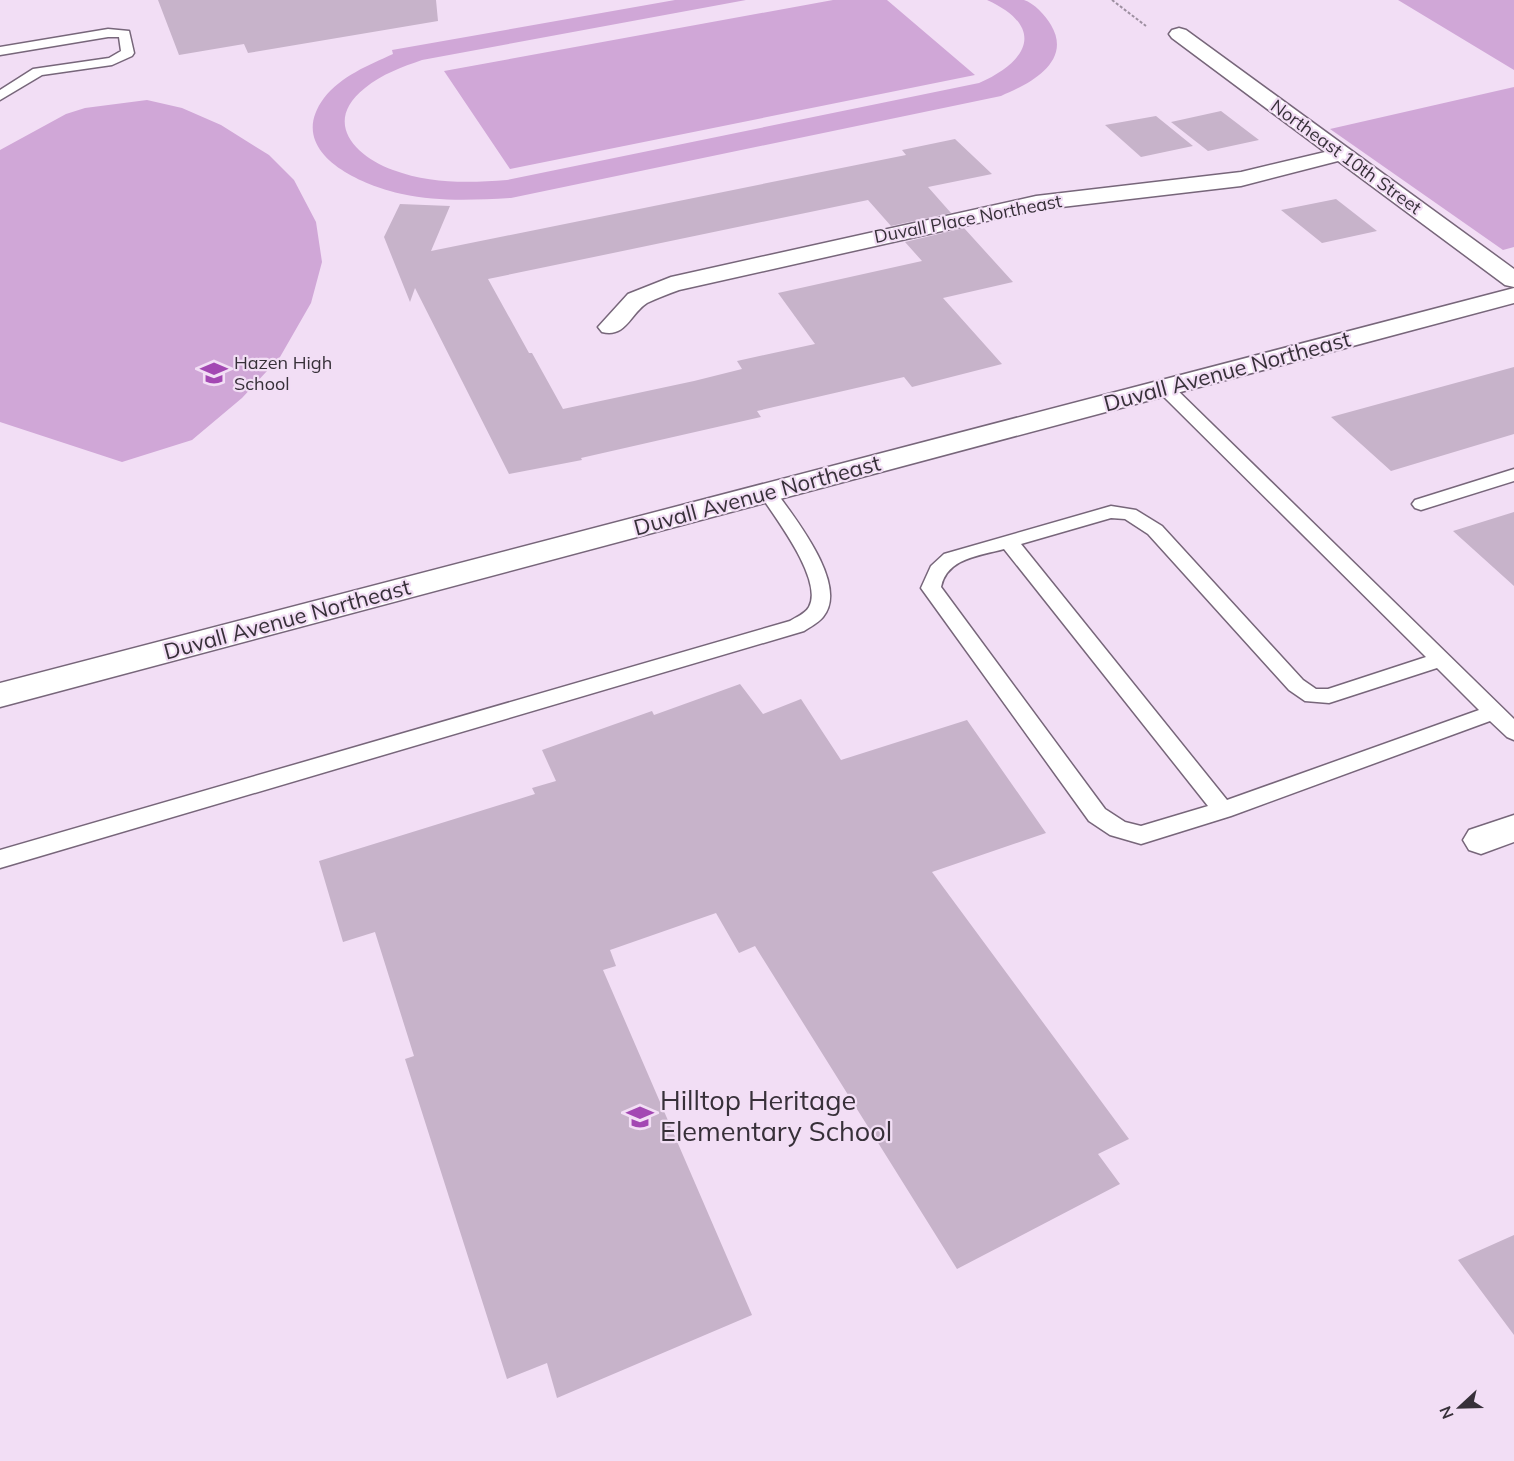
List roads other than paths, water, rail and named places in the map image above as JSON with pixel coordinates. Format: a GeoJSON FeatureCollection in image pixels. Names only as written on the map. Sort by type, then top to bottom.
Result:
{"type":"FeatureCollection","features":[{"type":"Feature","properties":{"kind":"street","name":"Northeast 10th Street"},"geometry":{"type":"LineString","coordinates":[[1179,34],[1514,280]]}},
{"type":"Feature","properties":{"kind":"street","name":"Duvall Place Northeast"},"geometry":{"type":"LineString","coordinates":[[611,327],[637,299],[671,284],[1036,203],[1241,179],[1342,154]]}},
{"type":"Feature","properties":{"kind":"street","name":"Duvall Avenue Northeast"},"geometry":{"type":"LineString","coordinates":[[0,695],[1514,295]]}},
{"type":"Feature","properties":{"kind":"street"},"geometry":{"type":"LineString","coordinates":[[1481,840],[1514,828]]}},
{"type":"Feature","properties":{"kind":"lane"},"geometry":{"type":"LineString","coordinates":[[0,51],[108,33],[125,34],[128,53],[112,61],[9,75]]}},
{"type":"Feature","properties":{"kind":"lane"},"geometry":{"type":"LineString","coordinates":[[0,96],[38,72]]}},
{"type":"Feature","properties":{"kind":"lane"},"geometry":{"type":"LineString","coordinates":[[1165,388],[1514,732]]}},
{"type":"Feature","properties":{"kind":"lane"},"geometry":{"type":"LineString","coordinates":[[1421,504],[1514,475]]}},
{"type":"Feature","properties":{"kind":"lane"},"geometry":{"type":"LineString","coordinates":[[0,860],[797,626],[817,612],[823,593],[818,573],[768,492]]}},
{"type":"Feature","properties":{"kind":"lane"},"geometry":{"type":"LineString","coordinates":[[1440,659],[1329,696],[1312,696],[1296,685],[1146,523],[1130,514],[1111,512],[951,558],[940,566],[931,588],[1097,815],[1118,829],[1141,835],[1223,810],[1494,712]]}},
{"type":"Feature","properties":{"kind":"lane"},"geometry":{"type":"LineString","coordinates":[[1009,542],[1223,810]]}},
{"type":"Feature","properties":{"kind":"place","name":"Hazen High School"},"geometry":{"type":"Point","coordinates":[214,373]}},
{"type":"Feature","properties":{"kind":"place","name":"Hilltop Heritage Elementary School"},"geometry":{"type":"Point","coordinates":[640,1117]}}]}
